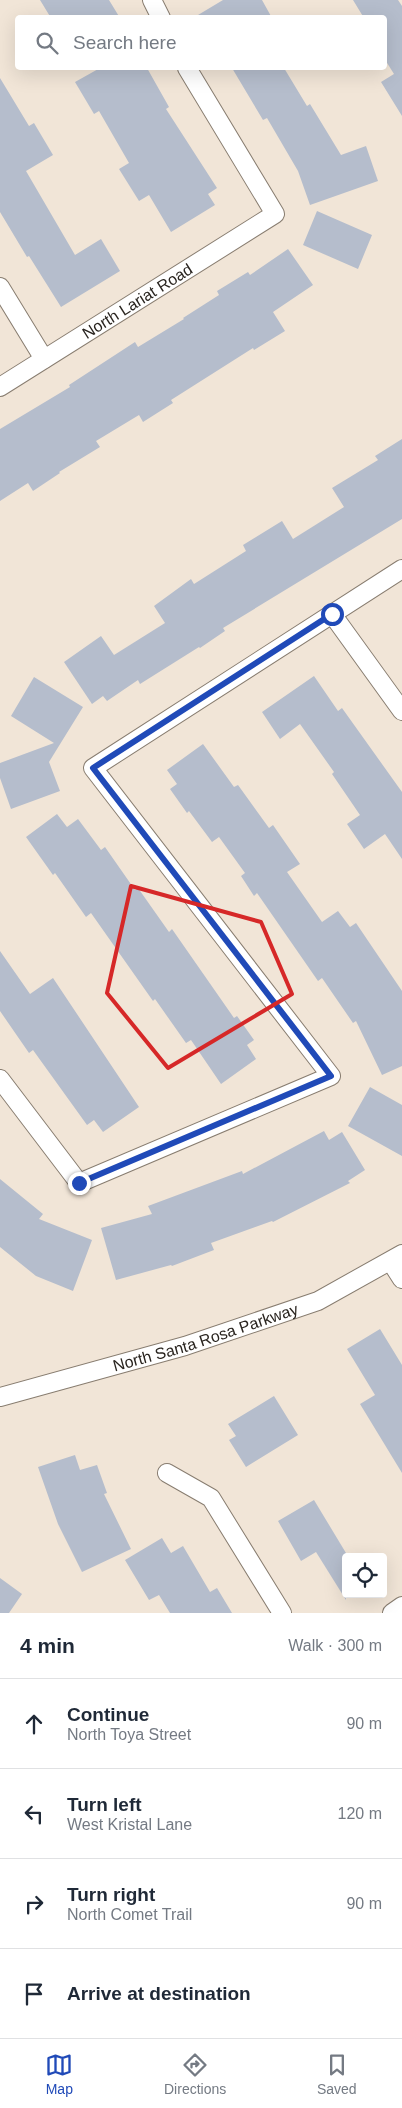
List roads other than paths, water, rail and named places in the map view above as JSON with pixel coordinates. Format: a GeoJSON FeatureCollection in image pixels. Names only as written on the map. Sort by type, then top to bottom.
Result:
{"type":"FeatureCollection","features":[{"type":"Feature","properties":{"kind":"street"},"geometry":{"type":"LineString","coordinates":[[152,0],[160,15]]}},
{"type":"Feature","properties":{"kind":"street","name":"North Lariat Road"},"geometry":{"type":"LineString","coordinates":[[0,387],[275,214],[188,70]]}},
{"type":"Feature","properties":{"kind":"street"},"geometry":{"type":"LineString","coordinates":[[0,287],[44,359]]}},
{"type":"Feature","properties":{"kind":"street"},"geometry":{"type":"LineString","coordinates":[[0,1079],[79,1183],[331,1076],[93,768],[402,569]]}},
{"type":"Feature","properties":{"kind":"street"},"geometry":{"type":"LineString","coordinates":[[332,614],[402,711]]}},
{"type":"Feature","properties":{"kind":"street"},"geometry":{"type":"LineString","coordinates":[[397,1258],[402,1279]]}},
{"type":"Feature","properties":{"kind":"street","name":"North Santa Rosa Parkway"},"geometry":{"type":"LineString","coordinates":[[0,1397],[185,1346],[318,1301],[397,1258]]}},
{"type":"Feature","properties":{"kind":"street"},"geometry":{"type":"LineString","coordinates":[[167,1473],[210,1498],[282,1613]]}},
{"type":"Feature","properties":{"kind":"street"},"geometry":{"type":"LineString","coordinates":[[392,1613],[402,1606]]}}]}
